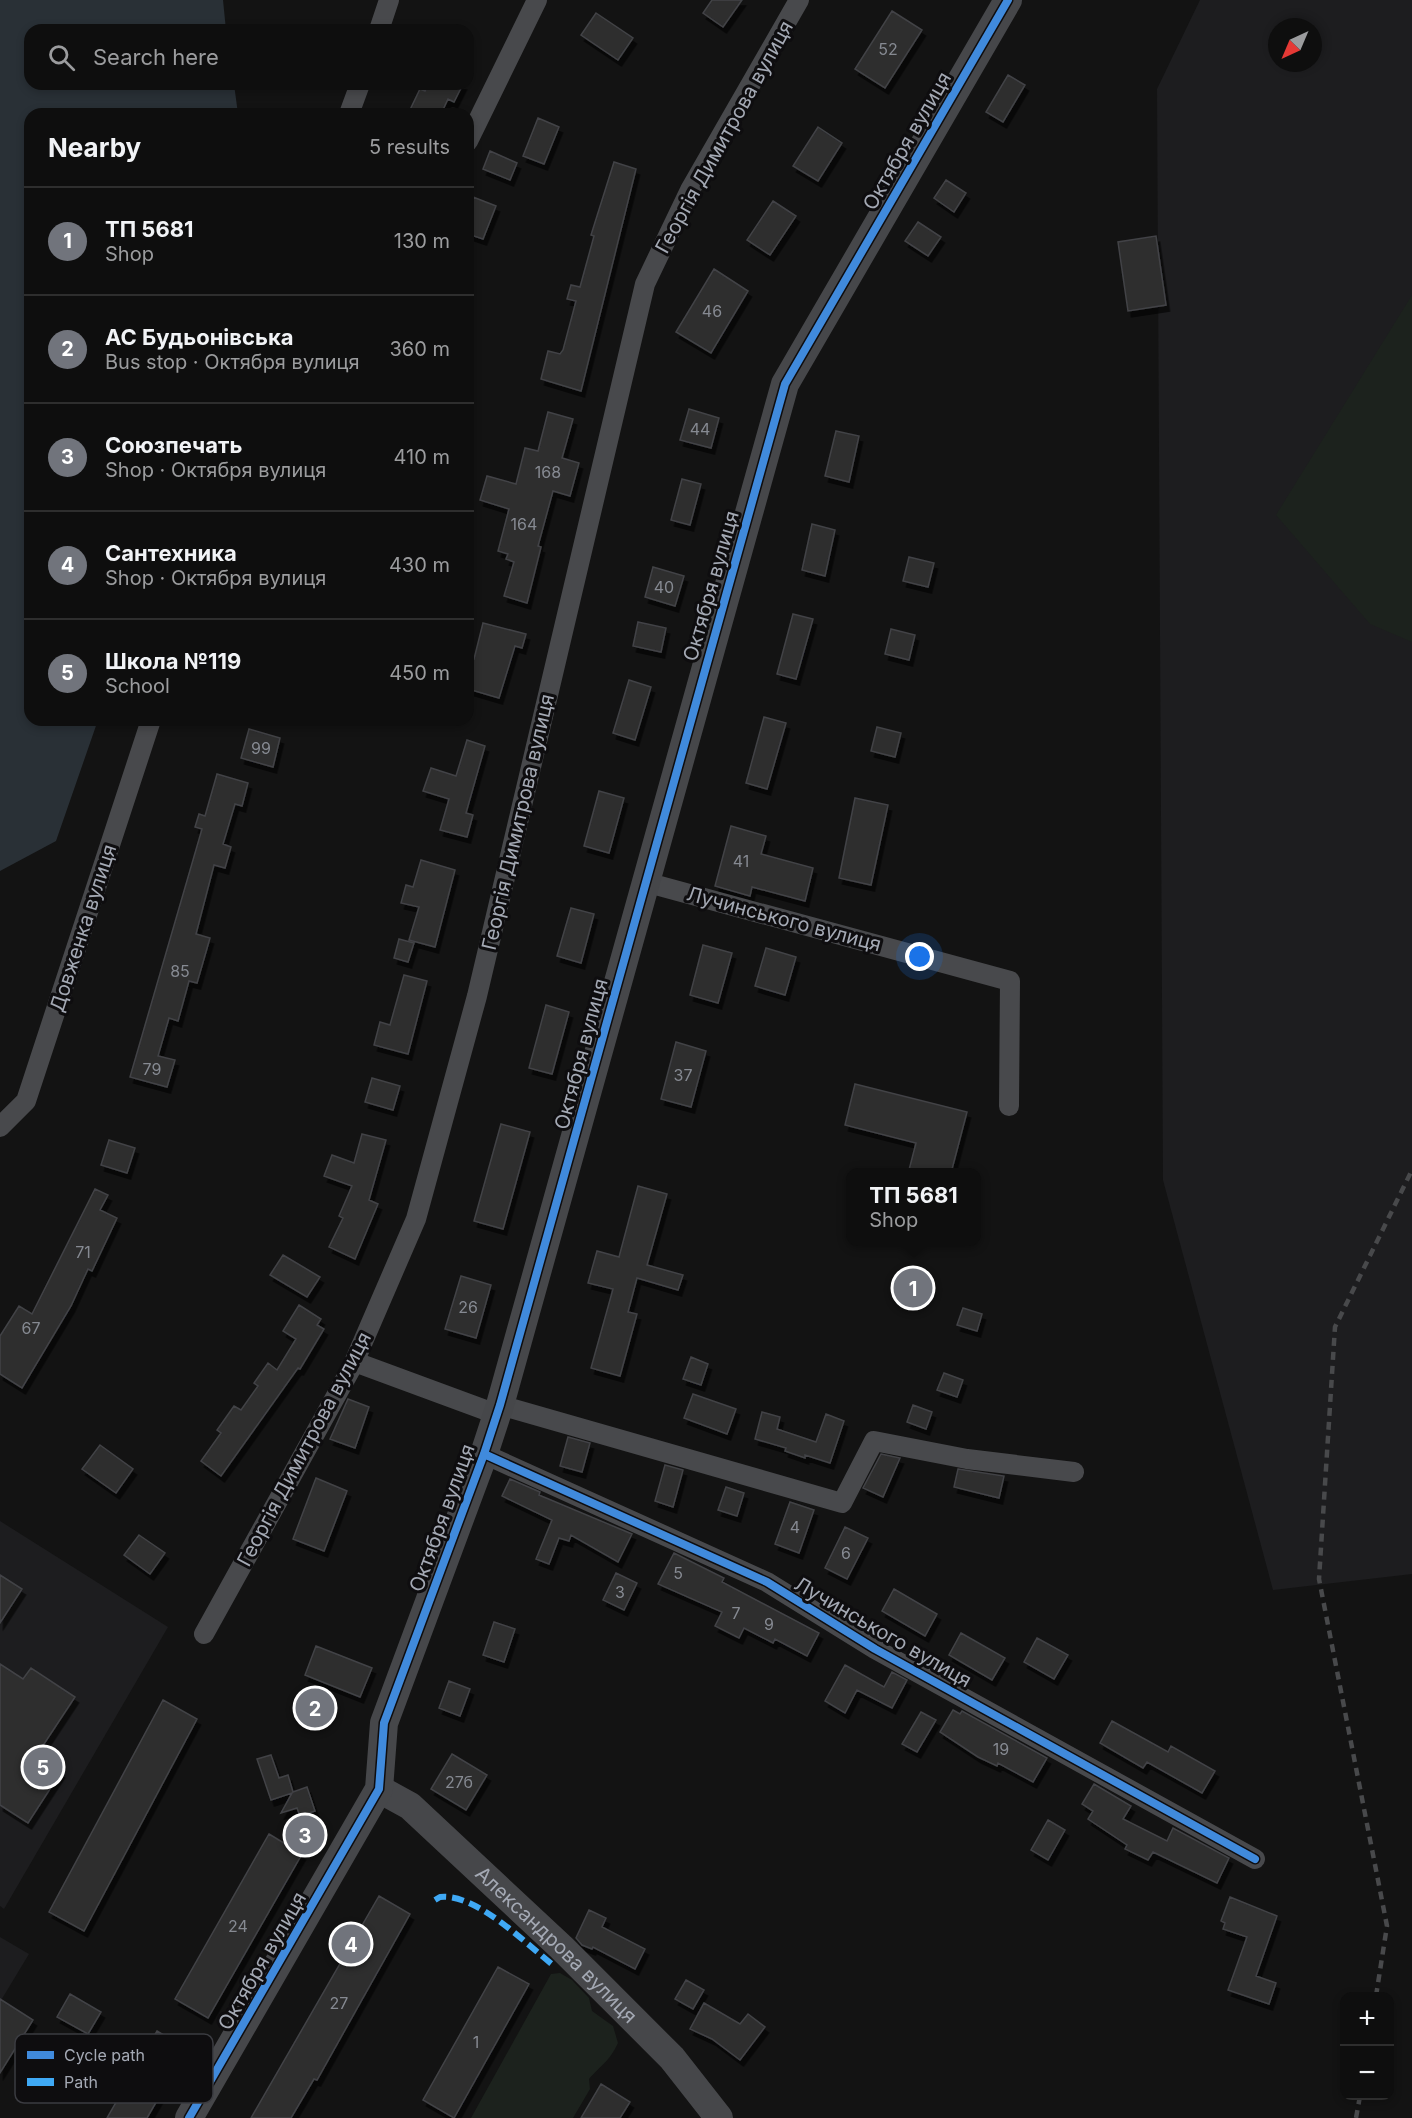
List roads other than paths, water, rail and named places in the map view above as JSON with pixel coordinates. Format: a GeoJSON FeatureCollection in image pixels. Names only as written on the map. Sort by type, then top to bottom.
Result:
{"type":"FeatureCollection","features":[{"type":"Feature","properties":{"kind":"street"},"geometry":{"type":"LineString","coordinates":[[381,24],[389,0]]}},
{"type":"Feature","properties":{"kind":"street"},"geometry":{"type":"LineString","coordinates":[[474,129],[537,0]]}},
{"type":"Feature","properties":{"kind":"street","name":"Георгія Димитрова вулиця"},"geometry":{"type":"LineString","coordinates":[[204,1634],[355,1362],[416,1220],[471,1018],[645,284],[690,190],[799,0]]}},
{"type":"Feature","properties":{"kind":"street","name":"Октября вулиця"},"geometry":{"type":"LineString","coordinates":[[213,2076],[379,1789],[384,1723],[484,1454],[498,1409],[785,384],[1008,0]]}},
{"type":"Feature","properties":{"kind":"street"},"geometry":{"type":"LineString","coordinates":[[351,108],[358,90]]}},
{"type":"Feature","properties":{"kind":"street","name":"Довженка вулиця"},"geometry":{"type":"LineString","coordinates":[[0,1126],[26,1101],[149,726]]}},
{"type":"Feature","properties":{"kind":"street","name":"Лучинського вулиця"},"geometry":{"type":"LineString","coordinates":[[645,882],[1010,981],[1009,1106]]}},
{"type":"Feature","properties":{"kind":"street"},"geometry":{"type":"LineString","coordinates":[[355,1362],[498,1409],[842,1503],[874,1441],[967,1459],[1074,1472]]}},
{"type":"Feature","properties":{"kind":"street","name":"Лучинського вулиця"},"geometry":{"type":"LineString","coordinates":[[484,1454],[767,1582],[875,1649],[1255,1859]]}},
{"type":"Feature","properties":{"kind":"street","name":"Александрова вулиця"},"geometry":{"type":"LineString","coordinates":[[379,1789],[410,1806],[562,1948],[672,2058],[719,2118]]}},
{"type":"Feature","properties":{"kind":"street","name":"Октября вулиця"},"geometry":{"type":"LineString","coordinates":[[189,2118],[198,2103]]}},
{"type":"Feature","properties":{"kind":"railway"},"geometry":{"type":"LineString","coordinates":[[1377,1992],[1387,1926],[1319,1579],[1335,1327],[1412,1170]]}},
{"type":"Feature","properties":{"kind":"railway"},"geometry":{"type":"LineString","coordinates":[[1356,2118],[1359,2100]]}},
{"type":"Feature","properties":{"kind":"place","name":"ТП 5681"},"geometry":{"type":"Point","coordinates":[913,1288]}},
{"type":"Feature","properties":{"kind":"place","name":"АС Будьонівська"},"geometry":{"type":"Point","coordinates":[315,1708]}},
{"type":"Feature","properties":{"kind":"place","name":"Школа №119"},"geometry":{"type":"Point","coordinates":[43,1767]}},
{"type":"Feature","properties":{"kind":"place","name":"Союзпечать"},"geometry":{"type":"Point","coordinates":[305,1835]}},
{"type":"Feature","properties":{"kind":"place","name":"Сантехника"},"geometry":{"type":"Point","coordinates":[351,1944]}}]}
